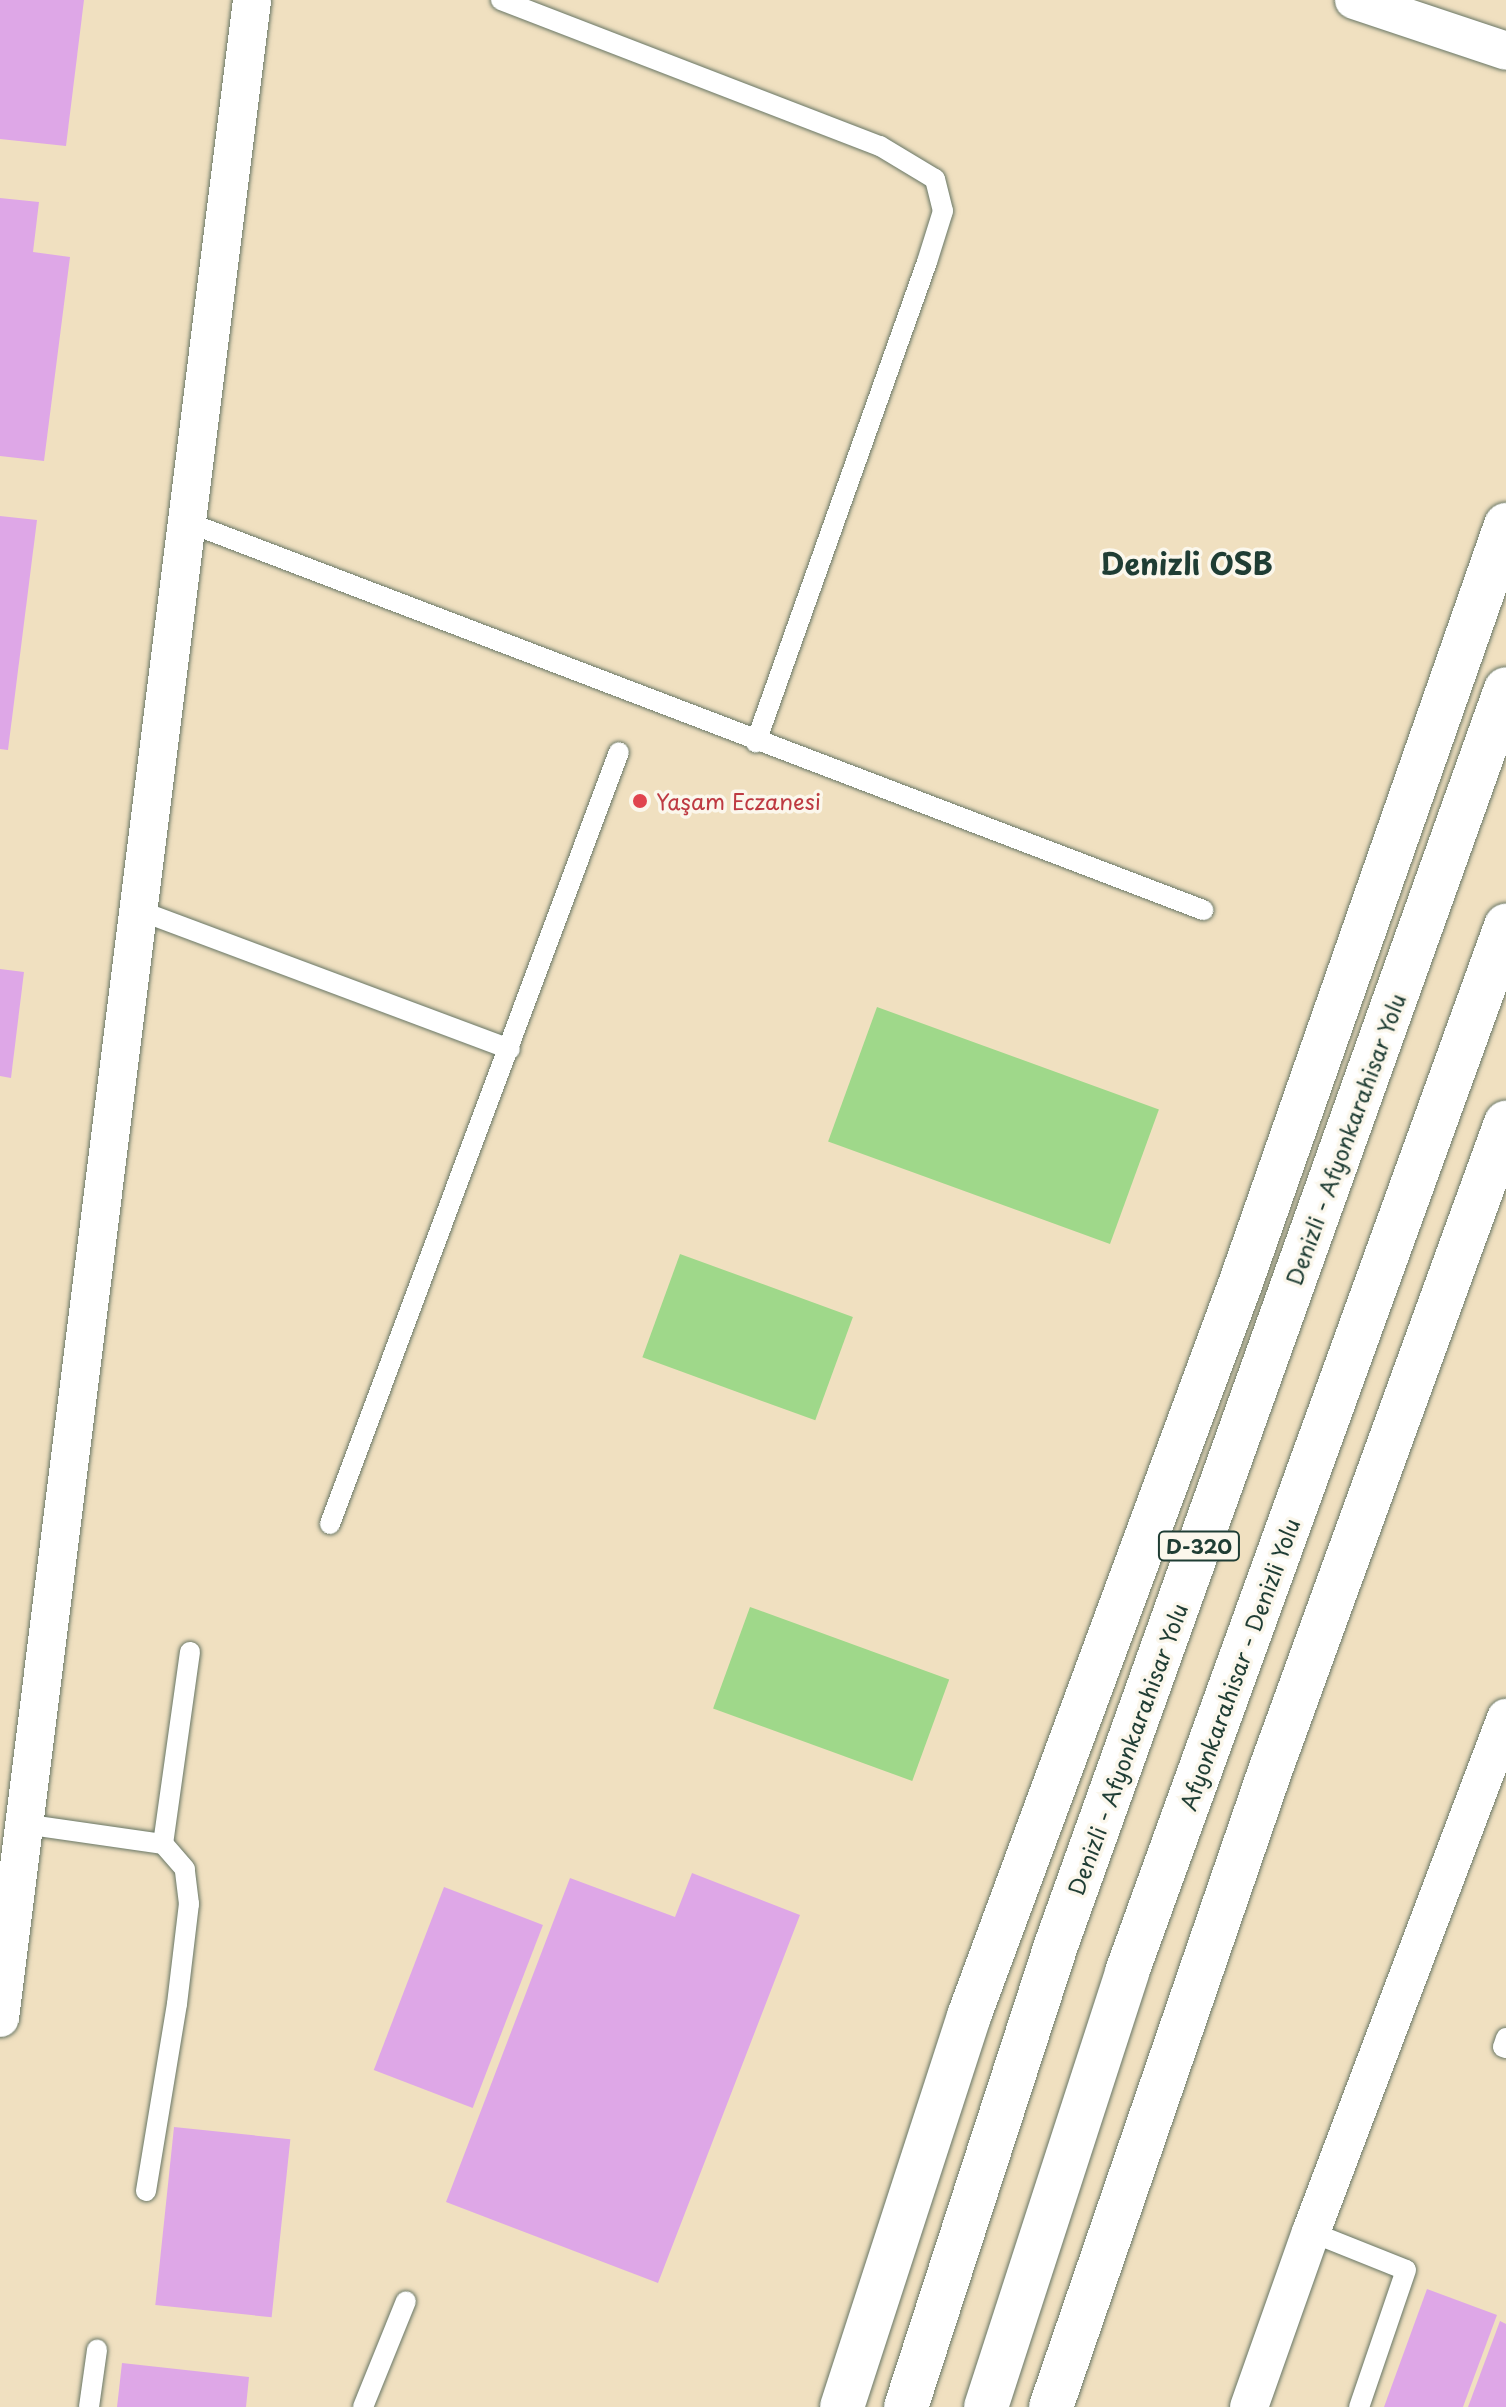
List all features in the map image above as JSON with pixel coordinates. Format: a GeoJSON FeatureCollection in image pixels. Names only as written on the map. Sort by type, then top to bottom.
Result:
{"type":"FeatureCollection","features":[{"type":"Feature","properties":{"kind":"highway"},"geometry":{"type":"LineString","coordinates":[[842,2407],[969,2016],[1242,1279],[1506,525]]}},
{"type":"Feature","properties":{"kind":"highway","name":"Denizli - Afyonkarahisar Yolu"},"geometry":{"type":"LineString","coordinates":[[906,2407],[1055,1948],[1506,689]]}},
{"type":"Feature","properties":{"kind":"highway","name":"Afyonkarahisar - Denizli Yolu"},"geometry":{"type":"LineString","coordinates":[[986,2407],[1127,1972],[1506,926]]}},
{"type":"Feature","properties":{"kind":"highway"},"geometry":{"type":"LineString","coordinates":[[1051,2407],[1270,1771],[1506,1123]]}},
{"type":"Feature","properties":{"kind":"street"},"geometry":{"type":"LineString","coordinates":[[0,2018],[252,0]]}},
{"type":"Feature","properties":{"kind":"street"},"geometry":{"type":"LineString","coordinates":[[1354,0],[1506,51]]}},
{"type":"Feature","properties":{"kind":"street"},"geometry":{"type":"LineString","coordinates":[[1249,2407],[1311,2232],[1506,1718]]}},
{"type":"Feature","properties":{"kind":"lane"},"geometry":{"type":"LineString","coordinates":[[501,0],[880,146],[935,179],[943,211],[927,262],[756,742]]}},
{"type":"Feature","properties":{"kind":"lane"},"geometry":{"type":"LineString","coordinates":[[187,522],[756,742],[1203,910]]}},
{"type":"Feature","properties":{"kind":"lane"},"geometry":{"type":"LineString","coordinates":[[330,1524],[619,752]]}},
{"type":"Feature","properties":{"kind":"lane"},"geometry":{"type":"LineString","coordinates":[[138,910],[510,1049]]}},
{"type":"Feature","properties":{"kind":"lane"},"geometry":{"type":"LineString","coordinates":[[163,1844],[190,1652]]}},
{"type":"Feature","properties":{"kind":"lane"},"geometry":{"type":"LineString","coordinates":[[24,1824],[163,1844],[185,1869],[189,1904],[177,2004],[146,2191]]}},
{"type":"Feature","properties":{"kind":"lane"},"geometry":{"type":"LineString","coordinates":[[1506,2038],[1503,2047],[1506,2048]]}},
{"type":"Feature","properties":{"kind":"lane"},"geometry":{"type":"LineString","coordinates":[[1311,2232],[1406,2270],[1359,2407]]}},
{"type":"Feature","properties":{"kind":"lane"},"geometry":{"type":"LineString","coordinates":[[363,2407],[406,2301]]}},
{"type":"Feature","properties":{"kind":"lane"},"geometry":{"type":"LineString","coordinates":[[89,2407],[97,2350]]}},
{"type":"Feature","properties":{"kind":"green space"},"geometry":{"type":"Polygon","coordinates":[[[877,1007],[1159,1110],[1110,1244],[828,1141],[877,1007]]]}},
{"type":"Feature","properties":{"kind":"green space"},"geometry":{"type":"Polygon","coordinates":[[[680,1254],[853,1317],[815,1420],[642,1357],[680,1254]]]}},
{"type":"Feature","properties":{"kind":"green space"},"geometry":{"type":"Polygon","coordinates":[[[750,1607],[949,1680],[912,1781],[713,1708],[750,1607]]]}},
{"type":"Feature","properties":{"kind":"building"},"geometry":{"type":"Polygon","coordinates":[[[0,0],[84,0],[66,146],[0,139],[0,0]]]}},
{"type":"Feature","properties":{"kind":"building"},"geometry":{"type":"Polygon","coordinates":[[[0,198],[39,202],[33,252],[70,257],[44,461],[0,456],[0,198]]]}},
{"type":"Feature","properties":{"kind":"building"},"geometry":{"type":"Polygon","coordinates":[[[0,516],[37,520],[8,750],[0,749],[0,516]]]}},
{"type":"Feature","properties":{"kind":"building"},"geometry":{"type":"Polygon","coordinates":[[[0,969],[24,972],[11,1078],[0,1076],[0,969]]]}},
{"type":"Feature","properties":{"kind":"building"},"geometry":{"type":"Polygon","coordinates":[[[692,1873],[800,1915],[658,2283],[446,2202],[570,1878],[675,1917],[692,1873]]]}},
{"type":"Feature","properties":{"kind":"building"},"geometry":{"type":"Polygon","coordinates":[[[444,1887],[543,1925],[473,2108],[374,2070],[444,1887]]]}},
{"type":"Feature","properties":{"kind":"building"},"geometry":{"type":"Polygon","coordinates":[[[174,2127],[290,2139],[272,2317],[155,2305],[174,2127]]]}},
{"type":"Feature","properties":{"kind":"building"},"geometry":{"type":"Polygon","coordinates":[[[1427,2289],[1497,2315],[1463,2407],[1384,2407],[1427,2289]]]}},
{"type":"Feature","properties":{"kind":"building"},"geometry":{"type":"Polygon","coordinates":[[[1500,2321],[1506,2324],[1506,2407],[1468,2407],[1500,2321]]]}},
{"type":"Feature","properties":{"kind":"building"},"geometry":{"type":"Polygon","coordinates":[[[122,2363],[249,2377],[246,2407],[117,2407],[122,2363]]]}},
{"type":"Feature","properties":{"kind":"place","name":"Yaşam Eczanesi"},"geometry":{"type":"Point","coordinates":[640,801]}},
{"type":"Feature","properties":{"kind":"district","name":"Denizli OSB"},"geometry":{"type":"Point","coordinates":[1187,563]}}]}
